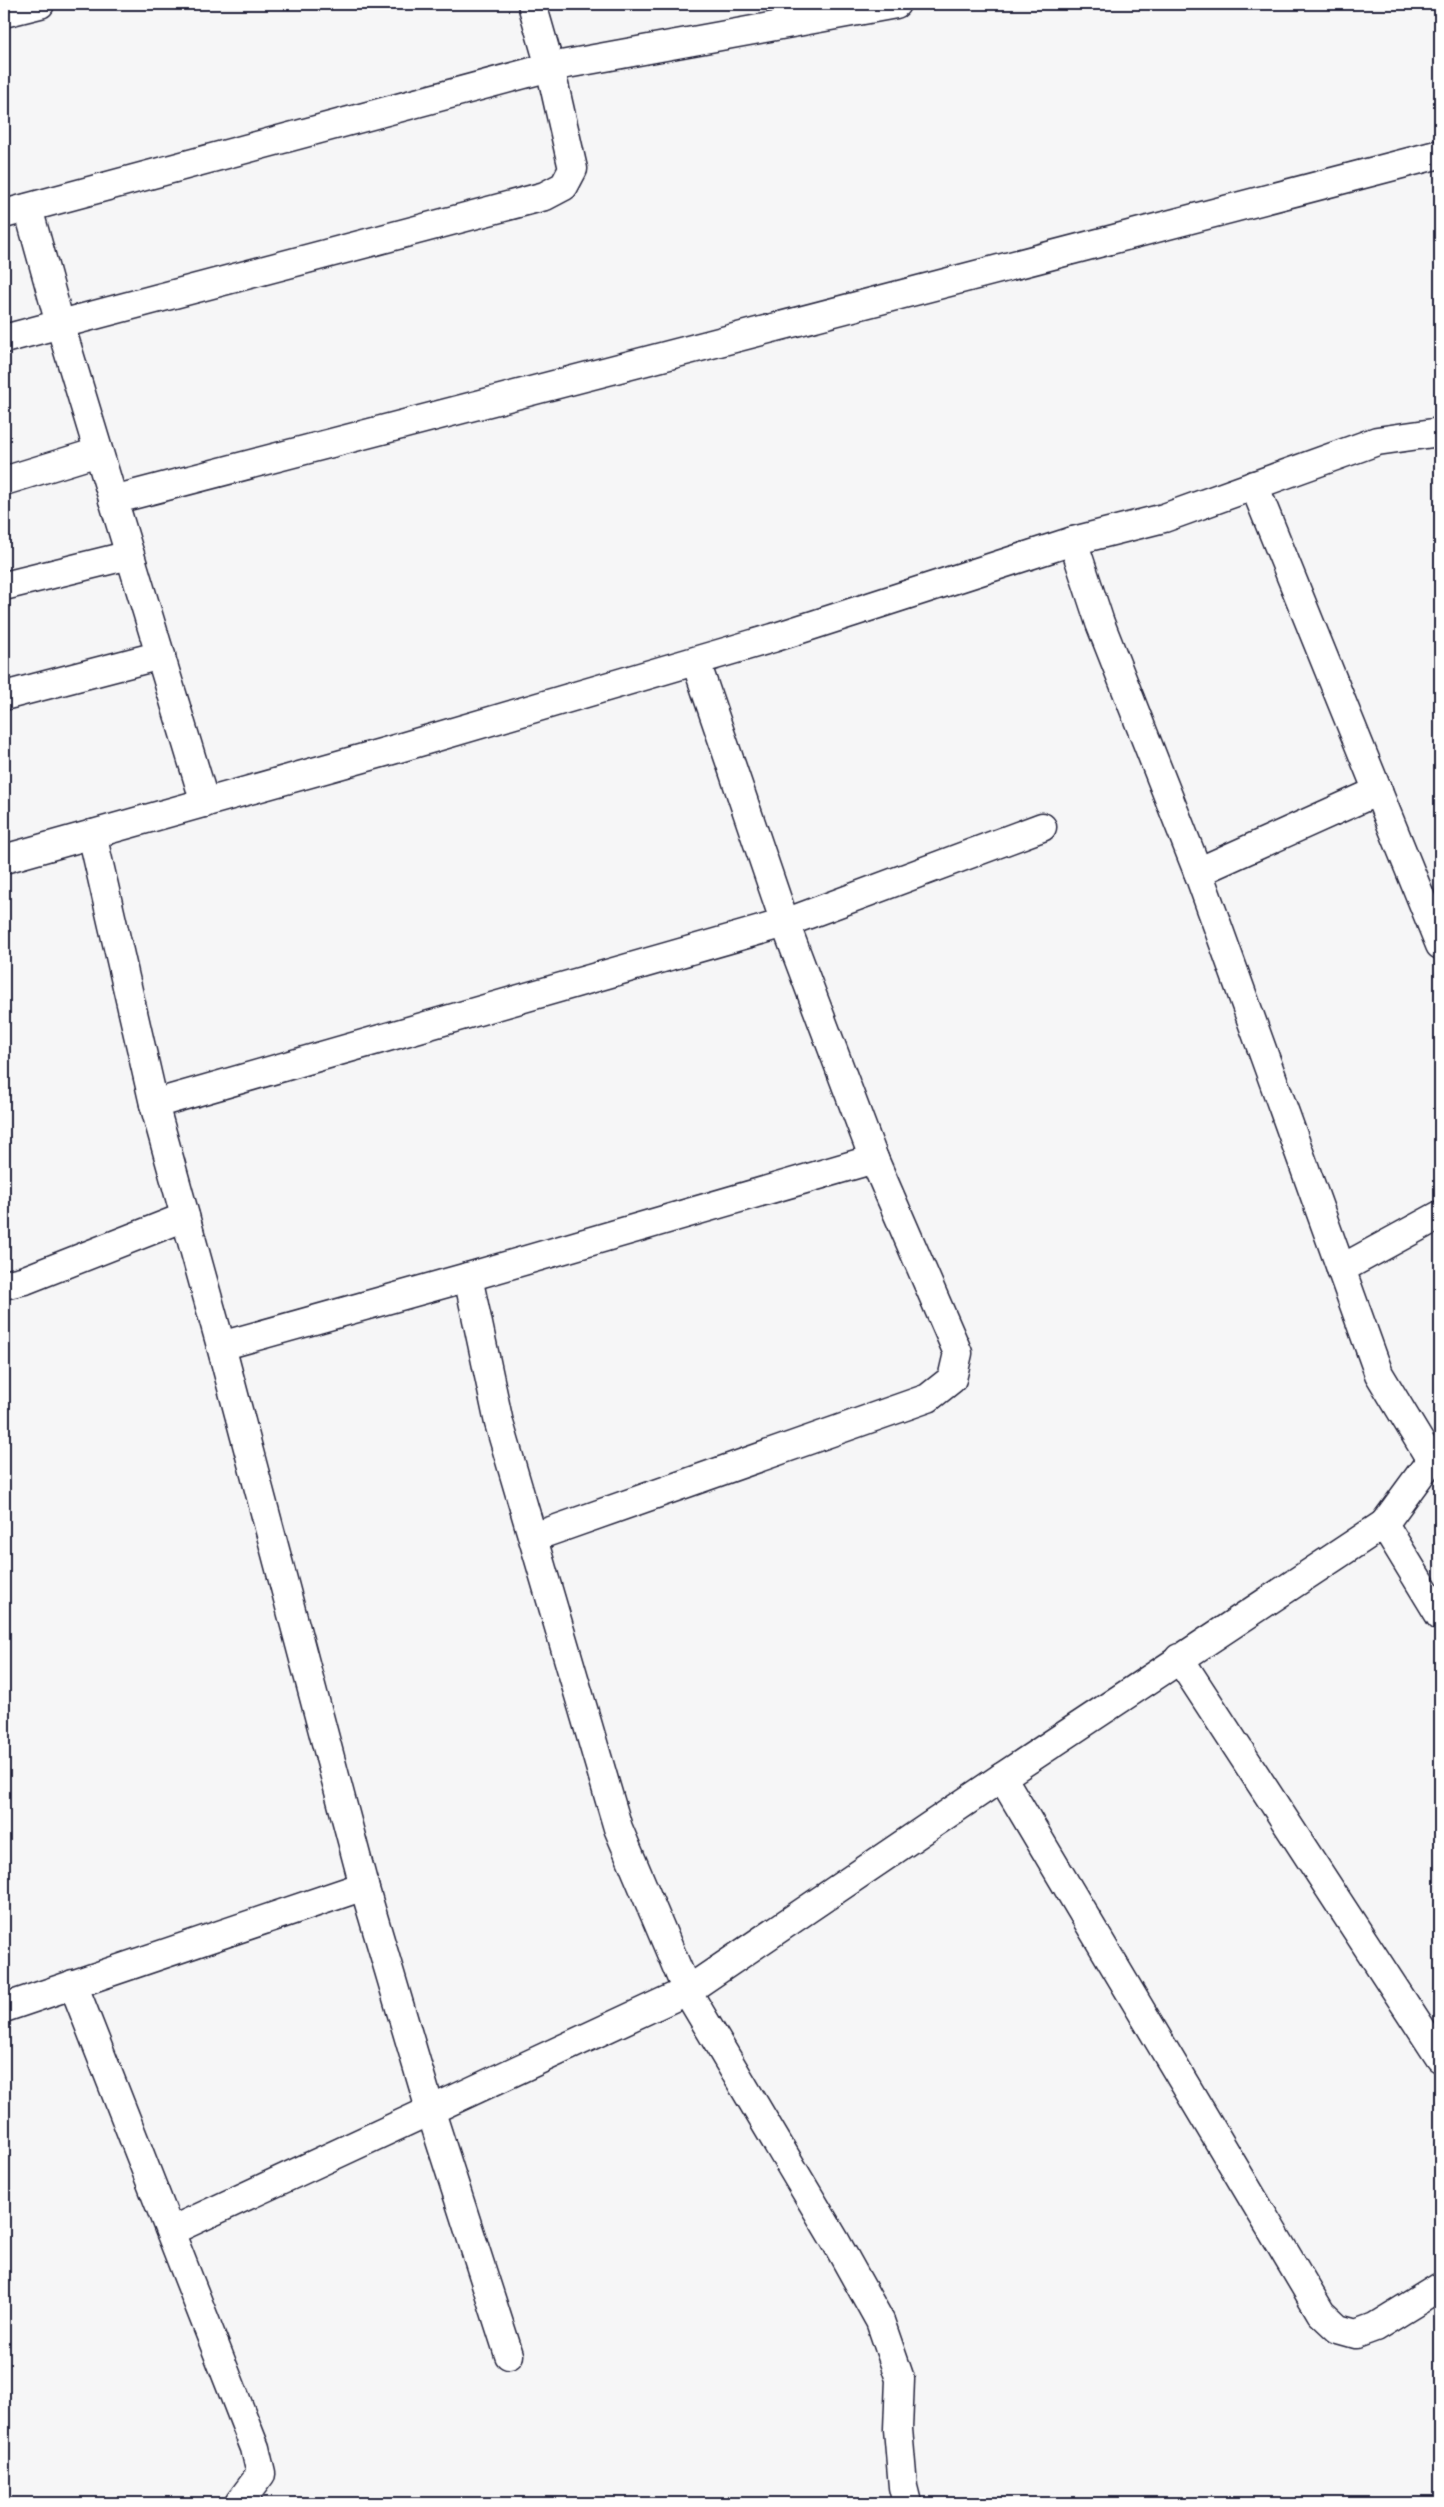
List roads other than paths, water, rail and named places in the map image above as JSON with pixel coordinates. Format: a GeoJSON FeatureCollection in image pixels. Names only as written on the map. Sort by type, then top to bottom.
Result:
{"type":"FeatureCollection","features":[{"type":"Feature","properties":{"kind":"street"},"geometry":{"type":"LineString","coordinates":[[4,13],[40,4]]}},
{"type":"Feature","properties":{"kind":"street"},"geometry":{"type":"LineString","coordinates":[[4,339],[545,196],[558,190],[564,186],[573,169],[550,67],[532,4]]}},
{"type":"Feature","properties":{"kind":"street"},"geometry":{"type":"LineString","coordinates":[[205,803],[60,324],[16,211],[550,67],[896,4]]}},
{"type":"Feature","properties":{"kind":"street"},"geometry":{"type":"LineString","coordinates":[[113,500],[1440,154]]}},
{"type":"Feature","properties":{"kind":"street"},"geometry":{"type":"LineString","coordinates":[[4,859],[696,662],[1073,541],[1164,518],[1377,440],[1440,432]]}},
{"type":"Feature","properties":{"kind":"street"},"geometry":{"type":"LineString","coordinates":[[4,482],[98,452]]}},
{"type":"Feature","properties":{"kind":"street"},"geometry":{"type":"LineString","coordinates":[[1254,485],[1440,946]]}},
{"type":"Feature","properties":{"kind":"street"},"geometry":{"type":"LineString","coordinates":[[171,2231],[687,1991],[1179,1658],[1384,1524],[1436,1458],[1379,1374],[1198,872],[1100,623],[1073,541]]}},
{"type":"Feature","properties":{"kind":"street"},"geometry":{"type":"LineString","coordinates":[[5,580],[130,555]]}},
{"type":"Feature","properties":{"kind":"street"},"geometry":{"type":"LineString","coordinates":[[4,696],[161,655]]}},
{"type":"Feature","properties":{"kind":"street"},"geometry":{"type":"LineString","coordinates":[[534,1537],[928,1398],[952,1379],[958,1353],[874,1158],[785,923],[696,662]]}},
{"type":"Feature","properties":{"kind":"street"},"geometry":{"type":"LineString","coordinates":[[1198,872],[1378,790]]}},
{"type":"Feature","properties":{"kind":"street"},"geometry":{"type":"LineString","coordinates":[[154,1104],[785,923],[1042,827]]}},
{"type":"Feature","properties":{"kind":"street"},"geometry":{"type":"LineString","coordinates":[[92,834],[154,1104],[221,1346],[364,1886],[430,2110],[509,2354]]}},
{"type":"Feature","properties":{"kind":"street"},"geometry":{"type":"LineString","coordinates":[[221,1346],[468,1277],[874,1158]]}},
{"type":"Feature","properties":{"kind":"street"},"geometry":{"type":"LineString","coordinates":[[1341,1269],[1440,1215]]}},
{"type":"Feature","properties":{"kind":"street"},"geometry":{"type":"LineString","coordinates":[[4,1285],[25,1280],[185,1217]]}},
{"type":"Feature","properties":{"kind":"street"},"geometry":{"type":"LineString","coordinates":[[468,1277],[499,1423],[618,1828],[687,1991],[836,2242],[880,2321],[900,2379],[898,2429],[903,2488],[907,2503]]}},
{"type":"Feature","properties":{"kind":"street"},"geometry":{"type":"LineString","coordinates":[[1384,1524],[1440,1616]]}},
{"type":"Feature","properties":{"kind":"street"},"geometry":{"type":"LineString","coordinates":[[1179,1658],[1440,2058]]}},
{"type":"Feature","properties":{"kind":"street"},"geometry":{"type":"LineString","coordinates":[[1002,1777],[1321,2313],[1338,2329],[1356,2334],[1375,2327],[1440,2287]]}},
{"type":"Feature","properties":{"kind":"street"},"geometry":{"type":"LineString","coordinates":[[4,2008],[364,1886]]}},
{"type":"Feature","properties":{"kind":"street"},"geometry":{"type":"LineString","coordinates":[[74,1984],[255,2448],[261,2474],[239,2503]]}}]}
